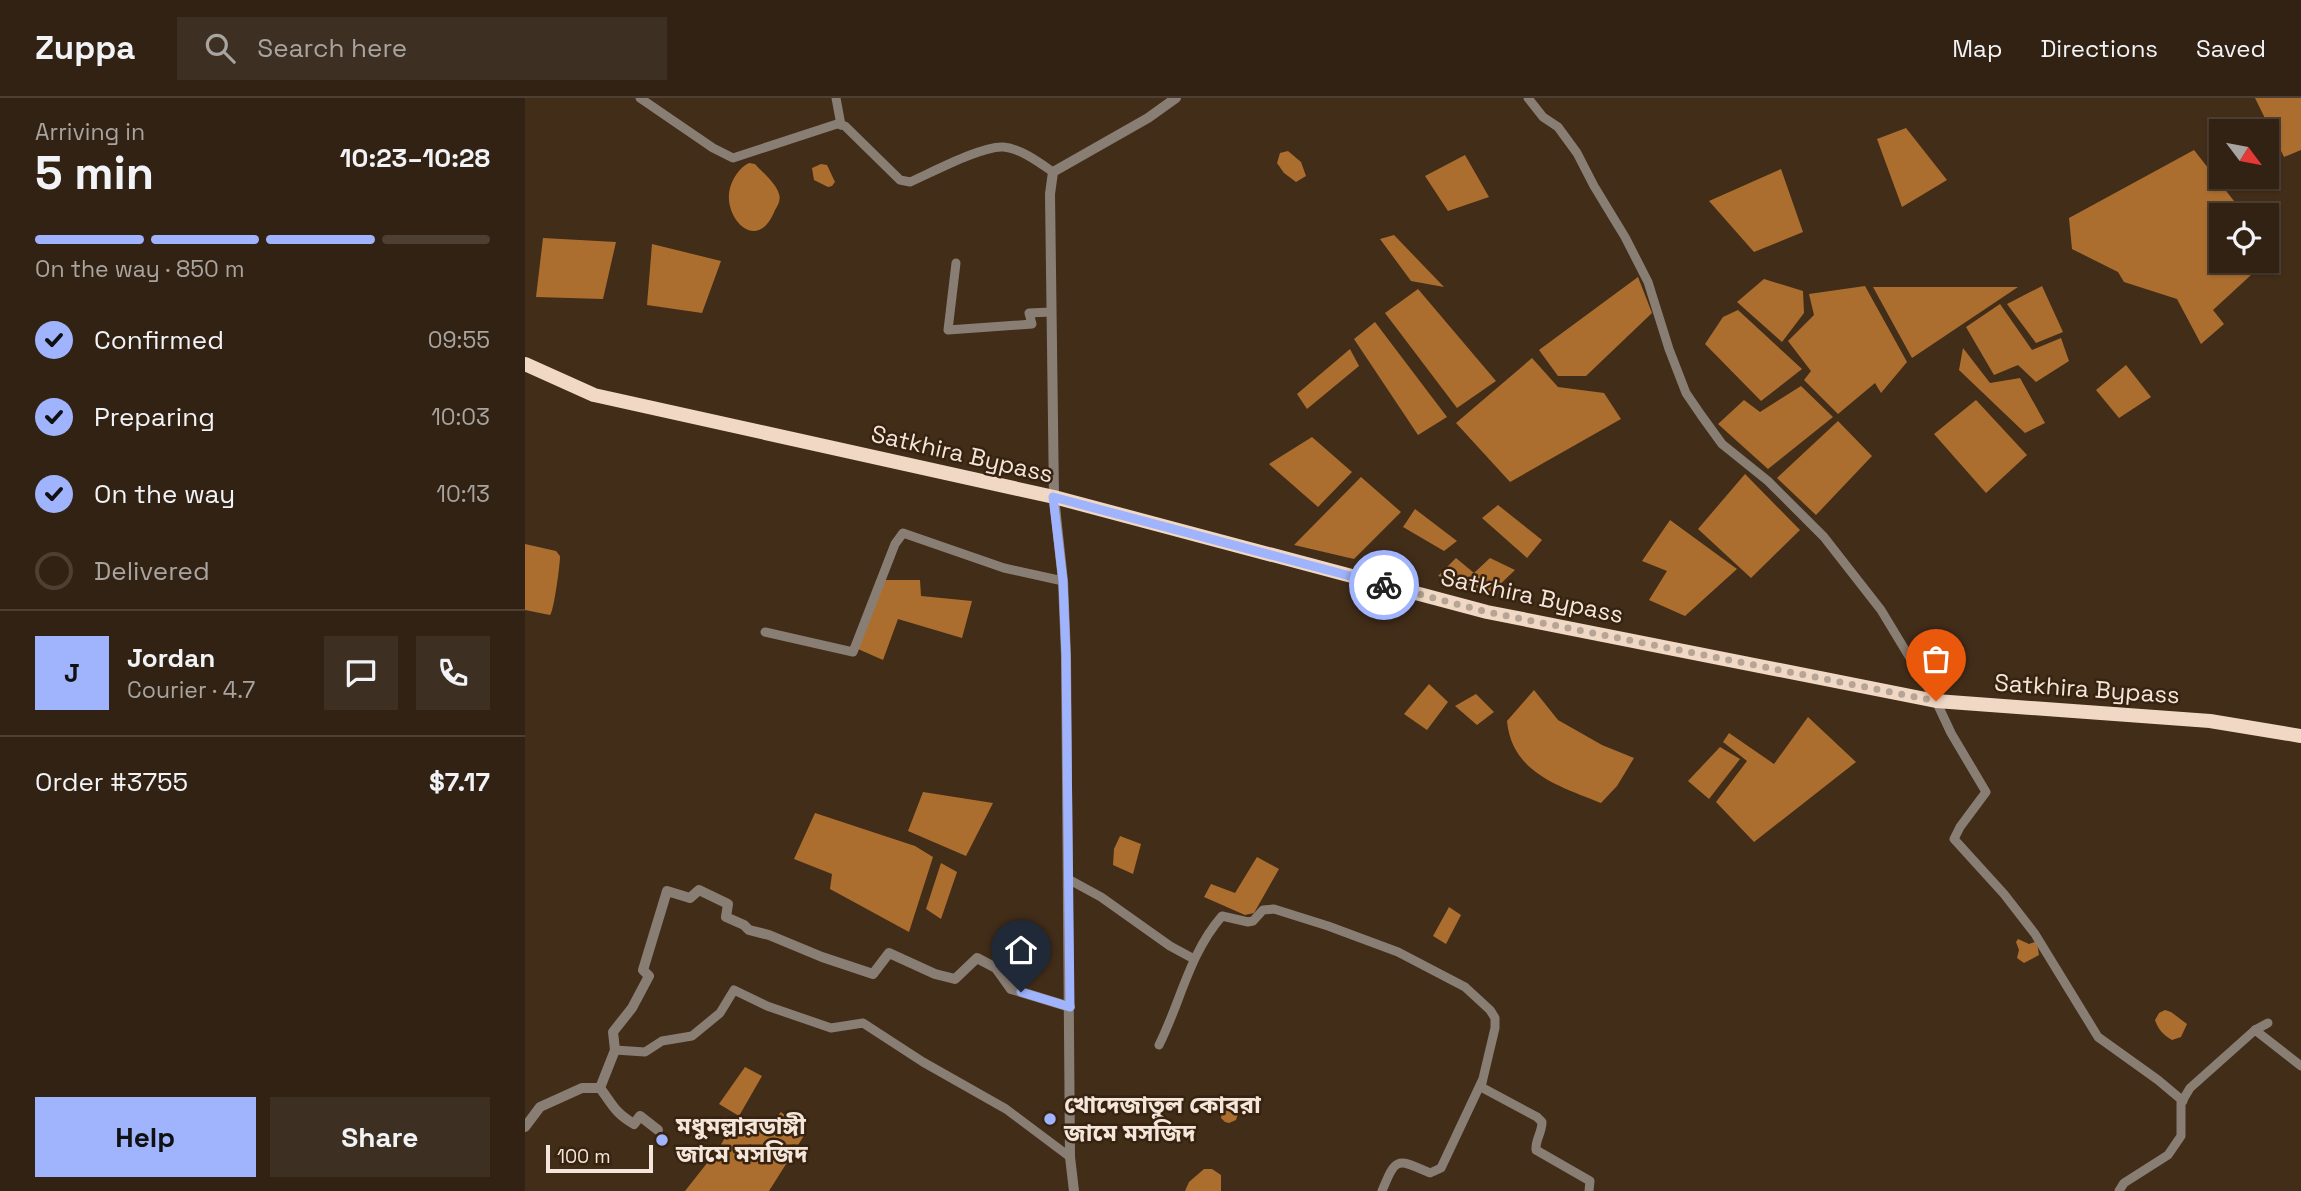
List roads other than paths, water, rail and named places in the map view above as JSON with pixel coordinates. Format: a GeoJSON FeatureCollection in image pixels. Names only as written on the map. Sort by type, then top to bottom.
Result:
{"type":"FeatureCollection","features":[{"type":"Feature","properties":{"kind":"highway","name":"Satkhira Bypass"},"geometry":{"type":"LineString","coordinates":[[525,364],[594,395],[1053,497],[1487,612],[1936,701],[2210,721],[2301,736]]}},
{"type":"Feature","properties":{"kind":"street"},"geometry":{"type":"LineString","coordinates":[[640,98],[713,148],[733,158],[828,127],[842,125]]}},
{"type":"Feature","properties":{"kind":"street"},"geometry":{"type":"LineString","coordinates":[[836,98],[842,125],[905,182],[985,150],[1003,147],[1053,172]]}},
{"type":"Feature","properties":{"kind":"street"},"geometry":{"type":"LineString","coordinates":[[1053,172],[1148,118],[1176,98]]}},
{"type":"Feature","properties":{"kind":"street"},"geometry":{"type":"LineString","coordinates":[[1528,98],[1543,117],[1558,127],[1577,153],[1625,237],[1648,282],[1686,393],[1722,444],[1768,481],[1824,537],[1881,610],[1936,701],[1951,733],[1986,792],[1954,839],[2004,894],[2035,934],[2098,1037],[2183,1101]]}},
{"type":"Feature","properties":{"kind":"street"},"geometry":{"type":"LineString","coordinates":[[1053,172],[1050,194],[1053,497],[1063,581],[1066,656],[1071,1162],[1074,1191]]}},
{"type":"Feature","properties":{"kind":"street"},"geometry":{"type":"LineString","coordinates":[[956,263],[948,330],[1032,324],[1029,313],[1051,312]]}},
{"type":"Feature","properties":{"kind":"street"},"geometry":{"type":"LineString","coordinates":[[765,632],[853,652],[895,544],[903,533],[1004,568],[1063,581]]}},
{"type":"Feature","properties":{"kind":"street"},"geometry":{"type":"LineString","coordinates":[[1068,879],[1101,897],[1140,922],[1170,946],[1194,959]]}},
{"type":"Feature","properties":{"kind":"street"},"geometry":{"type":"LineString","coordinates":[[658,1130],[640,1116],[634,1124],[624,1118],[608,1103],[600,1088],[615,1050],[613,1032],[632,1008],[649,976],[643,970],[667,891],[690,898],[699,890],[728,904],[726,917],[749,930],[873,974],[889,953],[935,974],[955,979],[977,958],[996,968],[1011,989],[1070,1007]]}},
{"type":"Feature","properties":{"kind":"street"},"geometry":{"type":"LineString","coordinates":[[1159,1045],[1176,1006],[1181,985],[1212,928],[1222,916],[1248,922],[1263,910],[1274,909],[1328,926],[1398,952],[1465,987],[1490,1010],[1495,1018],[1495,1028],[1481,1087],[1537,1117],[1542,1122],[1536,1141],[1537,1150],[1590,1181],[1589,1191]]}},
{"type":"Feature","properties":{"kind":"street"},"geometry":{"type":"LineString","coordinates":[[615,1050],[645,1052],[662,1041],[692,1035],[720,1013],[734,990],[767,1006],[831,1028],[863,1023],[923,1062],[1006,1109],[1071,1162]]}},
{"type":"Feature","properties":{"kind":"street"},"geometry":{"type":"LineString","coordinates":[[2119,1191],[2124,1183],[2168,1154],[2182,1136],[2183,1101],[2190,1088],[2255,1030],[2267,1023]]}},
{"type":"Feature","properties":{"kind":"street"},"geometry":{"type":"LineString","coordinates":[[2255,1030],[2301,1066]]}},
{"type":"Feature","properties":{"kind":"street"},"geometry":{"type":"LineString","coordinates":[[1383,1191],[1392,1166],[1398,1163],[1404,1162],[1430,1173],[1441,1168],[1482,1081]]}},
{"type":"Feature","properties":{"kind":"street"},"geometry":{"type":"LineString","coordinates":[[525,1127],[540,1107],[582,1088],[600,1088]]}},
{"type":"Feature","properties":{"kind":"place","name":"খোদেজাতুল কোবরা জামে মসজিদ"},"geometry":{"type":"Point","coordinates":[1050,1119]}},
{"type":"Feature","properties":{"kind":"place","name":"মধুমল্লারডাঙ্গী জামে মসজিদ"},"geometry":{"type":"Point","coordinates":[662,1140]}}]}
